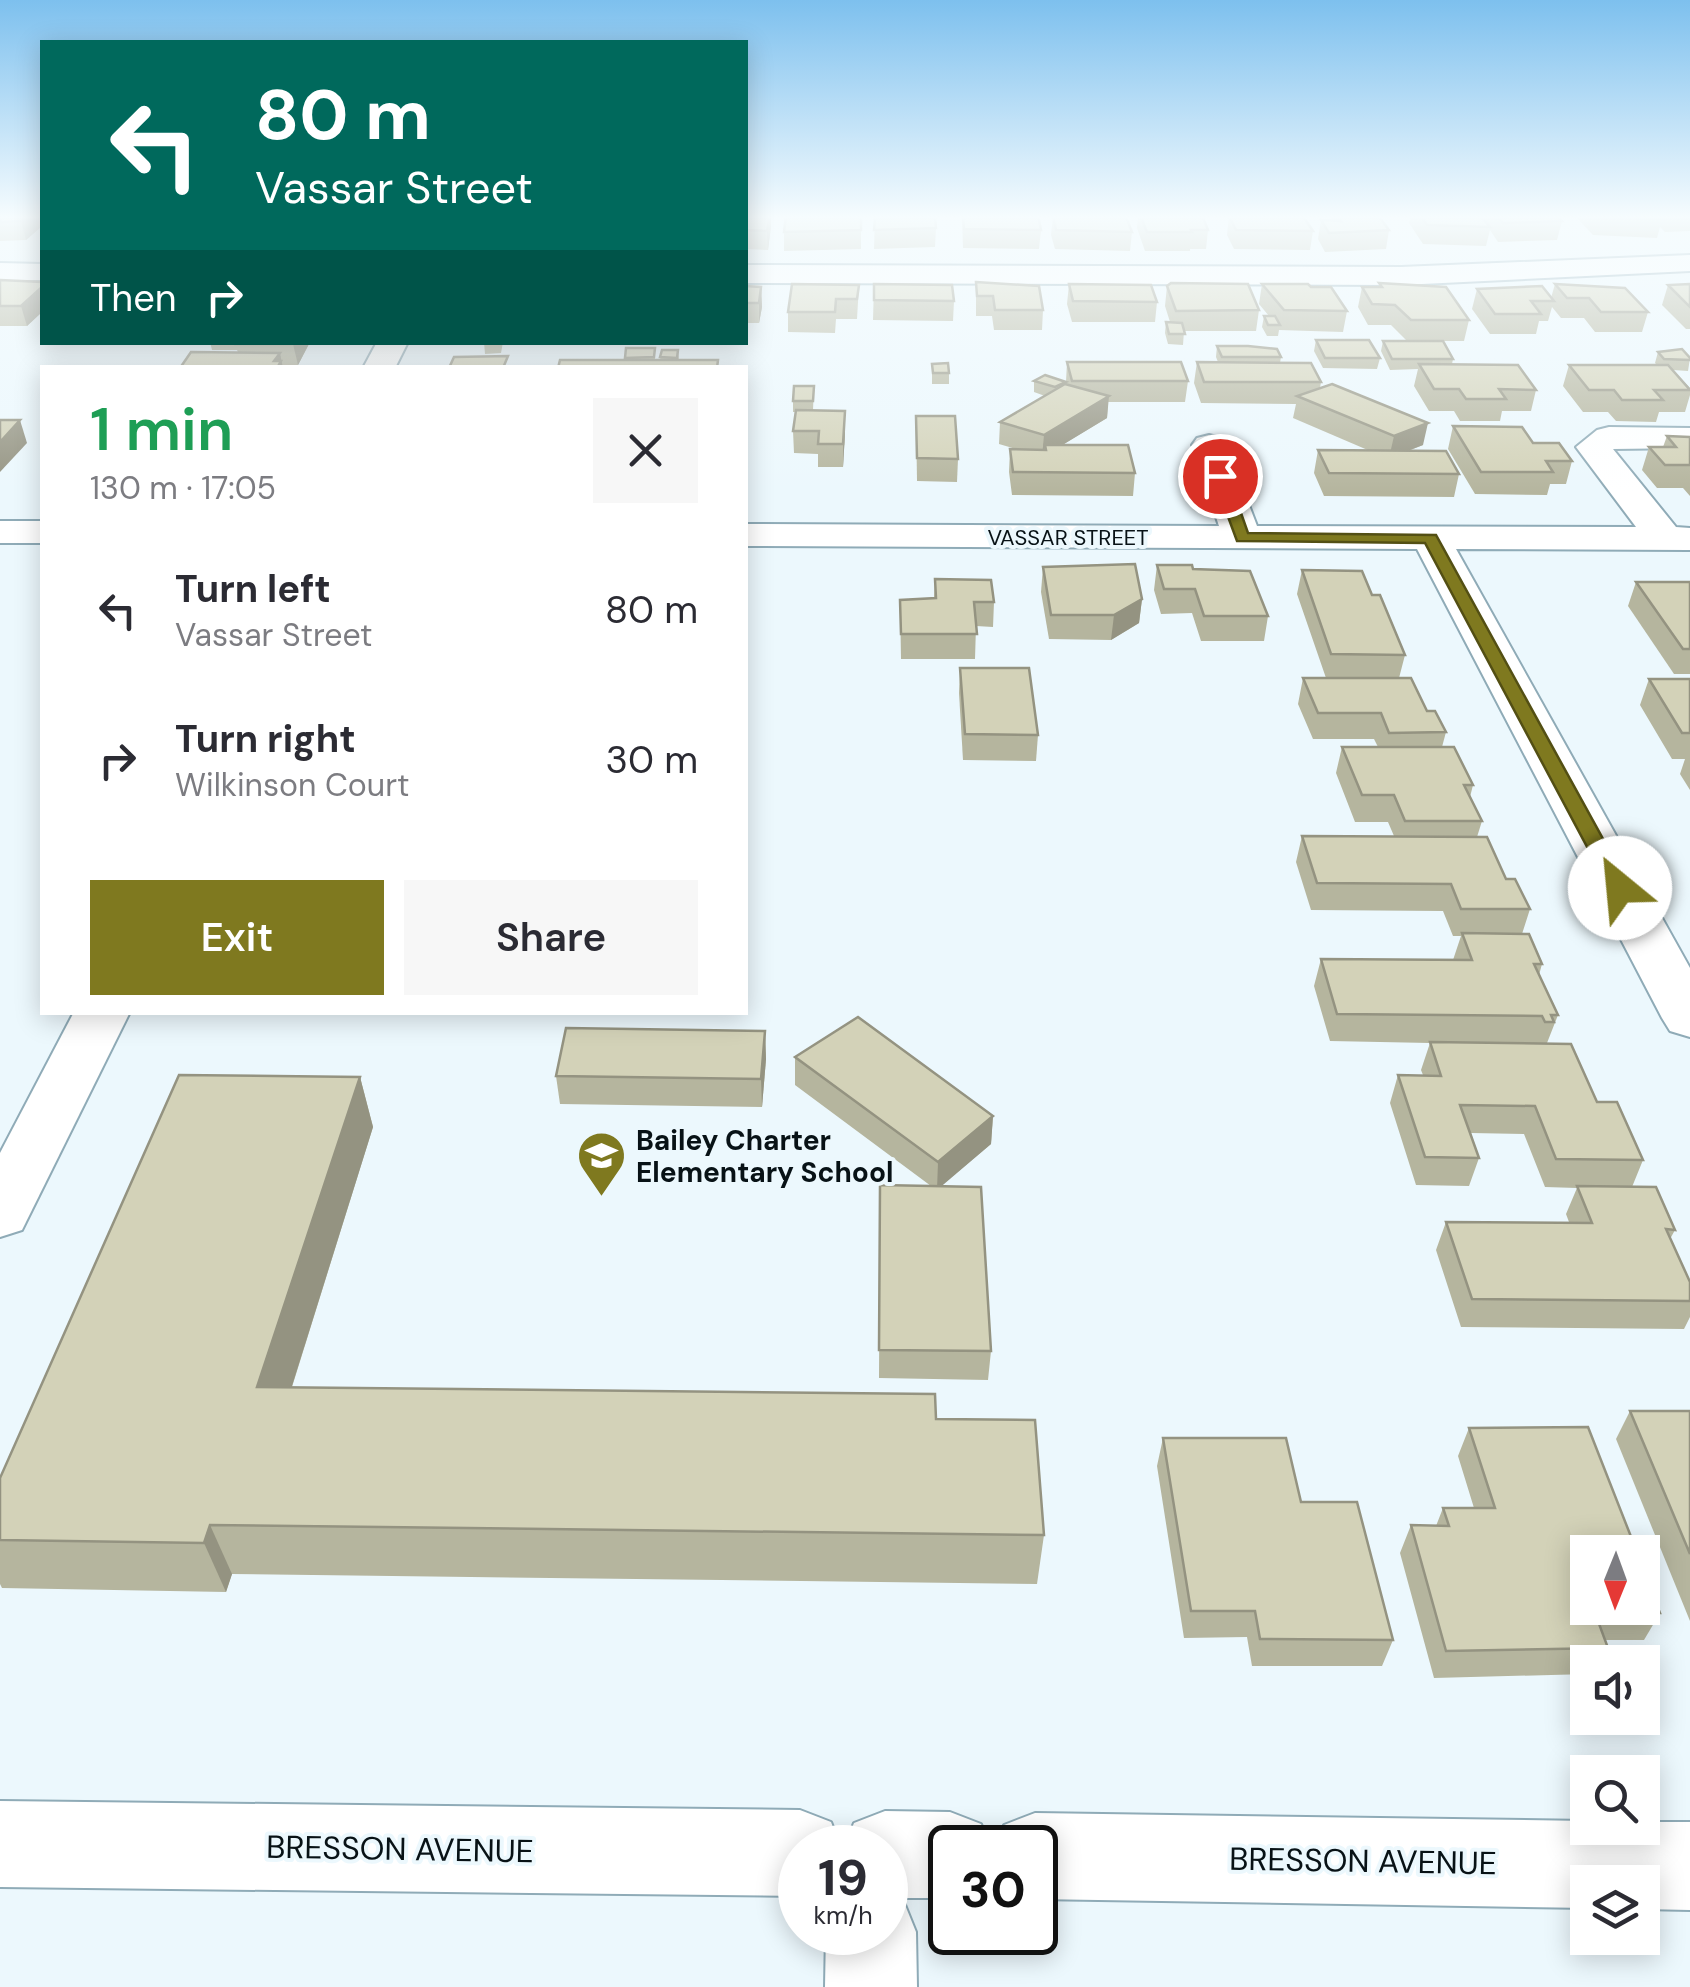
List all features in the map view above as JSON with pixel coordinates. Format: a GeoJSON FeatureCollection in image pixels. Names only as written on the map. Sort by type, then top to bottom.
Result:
{"type":"FeatureCollection","features":[{"type":"Feature","properties":{"kind":"street"},"geometry":{"type":"LineString","coordinates":[[1678,540],[1593,447],[1609,437],[1690,438]]}},
{"type":"Feature","properties":{"kind":"street"},"geometry":{"type":"LineString","coordinates":[[1208,444],[1242,538]]}},
{"type":"Feature","properties":{"kind":"street"},"geometry":{"type":"LineString","coordinates":[[0,532],[40,532]]}},
{"type":"Feature","properties":{"kind":"street","name":"VASSAR STREET"},"geometry":{"type":"LineString","coordinates":[[748,535],[1678,540]]}},
{"type":"Feature","properties":{"kind":"street"},"geometry":{"type":"LineString","coordinates":[[1431,538],[1690,1018]]}},
{"type":"Feature","properties":{"kind":"street"},"geometry":{"type":"LineString","coordinates":[[0,1212],[100,1015]]}},
{"type":"Feature","properties":{"kind":"street","name":"BRESSON AVENUE"},"geometry":{"type":"LineString","coordinates":[[0,1844],[778,1853]]}},
{"type":"Feature","properties":{"kind":"street","name":"BRESSON AVENUE"},"geometry":{"type":"LineString","coordinates":[[1058,1856],[1690,1866]]}},
{"type":"Feature","properties":{"kind":"street"},"geometry":{"type":"LineString","coordinates":[[871,1955],[871,1987]]}},
{"type":"Feature","properties":{"kind":"building"},"geometry":{"type":"Polygon","coordinates":[[[789,308],[835,308],[835,312],[788,312],[789,308]]]}},
{"type":"Feature","properties":{"kind":"building"},"geometry":{"type":"Polygon","coordinates":[[[995,308],[1043,310],[995,310],[995,308]]]}},
{"type":"Feature","properties":{"kind":"building"},"geometry":{"type":"Polygon","coordinates":[[[1175,308],[1259,310],[1176,311],[1175,308]]]}},
{"type":"Feature","properties":{"kind":"building"},"geometry":{"type":"Polygon","coordinates":[[[1345,308],[1347,311],[1284,310],[1345,308]]]}},
{"type":"Feature","properties":{"kind":"building"},"geometry":{"type":"Polygon","coordinates":[[[1398,308],[1460,308],[1469,320],[1411,320],[1398,308]]]}},
{"type":"Feature","properties":{"kind":"building"},"geometry":{"type":"Polygon","coordinates":[[[1490,308],[1536,308],[1541,314],[1495,314],[1490,308]]]}},
{"type":"Feature","properties":{"kind":"building"},"geometry":{"type":"Polygon","coordinates":[[[1597,308],[1644,308],[1648,312],[1601,312],[1597,308]]]}},
{"type":"Feature","properties":{"kind":"building"},"geometry":{"type":"Polygon","coordinates":[[[1264,316],[1275,316],[1280,325],[1268,325],[1264,316]]]}},
{"type":"Feature","properties":{"kind":"building"},"geometry":{"type":"Polygon","coordinates":[[[1166,322],[1182,323],[1185,334],[1169,334],[1166,322]]]}},
{"type":"Feature","properties":{"kind":"building"},"geometry":{"type":"Polygon","coordinates":[[[1316,340],[1369,340],[1380,358],[1325,358],[1316,340]]]}},
{"type":"Feature","properties":{"kind":"building"},"geometry":{"type":"Polygon","coordinates":[[[1383,341],[1443,341],[1453,359],[1392,359],[1383,341]]]}},
{"type":"Feature","properties":{"kind":"building"},"geometry":{"type":"Polygon","coordinates":[[[1217,346],[1277,349],[1281,357],[1222,357],[1217,346]]]}},
{"type":"Feature","properties":{"kind":"building"},"geometry":{"type":"Polygon","coordinates":[[[626,348],[655,348],[654,357],[625,358],[626,348]]]}},
{"type":"Feature","properties":{"kind":"building"},"geometry":{"type":"Polygon","coordinates":[[[1682,349],[1690,360],[1664,359],[1658,352],[1682,349]]]}},
{"type":"Feature","properties":{"kind":"building"},"geometry":{"type":"Polygon","coordinates":[[[662,350],[678,350],[677,358],[660,357],[662,350]]]}},
{"type":"Feature","properties":{"kind":"building"},"geometry":{"type":"Polygon","coordinates":[[[191,352],[280,353],[274,361],[281,361],[279,365],[182,365],[191,352]]]}},
{"type":"Feature","properties":{"kind":"building"},"geometry":{"type":"Polygon","coordinates":[[[508,356],[504,365],[450,365],[454,357],[508,356]]]}},
{"type":"Feature","properties":{"kind":"building"},"geometry":{"type":"Polygon","coordinates":[[[560,360],[718,360],[717,365],[559,365],[560,360]]]}},
{"type":"Feature","properties":{"kind":"building"},"geometry":{"type":"Polygon","coordinates":[[[1067,362],[1181,362],[1188,381],[1072,381],[1067,362]]]}},
{"type":"Feature","properties":{"kind":"building"},"geometry":{"type":"Polygon","coordinates":[[[1197,362],[1311,363],[1321,382],[1204,382],[1197,362]]]}},
{"type":"Feature","properties":{"kind":"building"},"geometry":{"type":"Polygon","coordinates":[[[948,363],[949,373],[933,373],[932,364],[948,363]]]}},
{"type":"Feature","properties":{"kind":"building"},"geometry":{"type":"Polygon","coordinates":[[[1419,364],[1518,365],[1536,390],[1499,389],[1506,399],[1466,399],[1459,389],[1434,389],[1419,364]]]}},
{"type":"Feature","properties":{"kind":"building"},"geometry":{"type":"Polygon","coordinates":[[[1569,365],[1668,365],[1690,390],[1654,390],[1663,400],[1622,400],[1614,390],[1589,390],[1569,365]]]}},
{"type":"Feature","properties":{"kind":"building"},"geometry":{"type":"Polygon","coordinates":[[[1045,375],[1066,382],[1055,387],[1034,381],[1045,375]]]}},
{"type":"Feature","properties":{"kind":"building"},"geometry":{"type":"Polygon","coordinates":[[[1065,384],[1109,396],[1044,435],[1000,422],[1065,384]]]}},
{"type":"Feature","properties":{"kind":"building"},"geometry":{"type":"Polygon","coordinates":[[[1332,384],[1428,423],[1394,436],[1297,396],[1332,384]]]}},
{"type":"Feature","properties":{"kind":"building"},"geometry":{"type":"Polygon","coordinates":[[[794,386],[814,386],[813,401],[793,401],[794,386]]]}},
{"type":"Feature","properties":{"kind":"building"},"geometry":{"type":"Polygon","coordinates":[[[796,410],[845,411],[843,444],[818,444],[819,431],[793,431],[796,410]]]}},
{"type":"Feature","properties":{"kind":"building"},"geometry":{"type":"Polygon","coordinates":[[[916,416],[955,416],[958,459],[917,458],[916,416]]]}},
{"type":"Feature","properties":{"kind":"building"},"geometry":{"type":"Polygon","coordinates":[[[0,420],[20,420],[0,442],[0,420]]]}},
{"type":"Feature","properties":{"kind":"building"},"geometry":{"type":"Polygon","coordinates":[[[1453,426],[1522,427],[1533,443],[1559,443],[1572,461],[1546,461],[1553,472],[1481,472],[1453,426]]]}},
{"type":"Feature","properties":{"kind":"building"},"geometry":{"type":"Polygon","coordinates":[[[1667,436],[1690,437],[1690,465],[1665,465],[1649,447],[1676,447],[1667,436]]]}},
{"type":"Feature","properties":{"kind":"building"},"geometry":{"type":"Polygon","coordinates":[[[1045,445],[1128,445],[1135,473],[1013,472],[1010,449],[1046,450],[1045,445]]]}},
{"type":"Feature","properties":{"kind":"building"},"geometry":{"type":"Polygon","coordinates":[[[1318,450],[1446,451],[1459,474],[1329,473],[1318,450]]]}},
{"type":"Feature","properties":{"kind":"building"},"geometry":{"type":"Polygon","coordinates":[[[1135,564],[1142,599],[1114,615],[1051,615],[1043,567],[1135,564]]]}},
{"type":"Feature","properties":{"kind":"building"},"geometry":{"type":"Polygon","coordinates":[[[1157,565],[1250,571],[1268,616],[1204,616],[1195,589],[1164,589],[1157,565]]]}},
{"type":"Feature","properties":{"kind":"building"},"geometry":{"type":"Polygon","coordinates":[[[1302,570],[1362,571],[1372,595],[1380,595],[1405,655],[1331,654],[1302,570]]]}},
{"type":"Feature","properties":{"kind":"building"},"geometry":{"type":"Polygon","coordinates":[[[935,579],[991,580],[994,602],[974,602],[977,634],[901,634],[900,600],[936,598],[935,579]]]}},
{"type":"Feature","properties":{"kind":"building"},"geometry":{"type":"Polygon","coordinates":[[[1636,582],[1690,582],[1690,649],[1683,649],[1636,582]]]}},
{"type":"Feature","properties":{"kind":"building"},"geometry":{"type":"Polygon","coordinates":[[[960,668],[1029,668],[1038,735],[965,734],[960,668]]]}},
{"type":"Feature","properties":{"kind":"building"},"geometry":{"type":"Polygon","coordinates":[[[1303,678],[1411,678],[1427,711],[1435,711],[1446,732],[1389,733],[1381,713],[1318,713],[1303,678]]]}},
{"type":"Feature","properties":{"kind":"building"},"geometry":{"type":"Polygon","coordinates":[[[1649,679],[1690,679],[1690,733],[1682,733],[1649,679]]]}},
{"type":"Feature","properties":{"kind":"building"},"geometry":{"type":"Polygon","coordinates":[[[1342,747],[1454,747],[1473,785],[1464,785],[1482,821],[1405,821],[1394,795],[1362,795],[1342,747]]]}},
{"type":"Feature","properties":{"kind":"building"},"geometry":{"type":"Polygon","coordinates":[[[1302,836],[1487,837],[1506,879],[1515,879],[1530,909],[1461,909],[1451,884],[1317,883],[1302,836]]]}},
{"type":"Feature","properties":{"kind":"building"},"geometry":{"type":"Polygon","coordinates":[[[1462,933],[1529,934],[1542,964],[1534,964],[1558,1015],[1551,1015],[1554,1022],[1545,1022],[1542,1016],[1337,1014],[1321,959],[1472,960],[1462,933]]]}},
{"type":"Feature","properties":{"kind":"building"},"geometry":{"type":"Polygon","coordinates":[[[858,1017],[993,1116],[938,1162],[795,1057],[858,1017]]]}},
{"type":"Feature","properties":{"kind":"building"},"geometry":{"type":"Polygon","coordinates":[[[566,1028],[765,1031],[761,1079],[556,1076],[566,1028]]]}},
{"type":"Feature","properties":{"kind":"building"},"geometry":{"type":"Polygon","coordinates":[[[1430,1042],[1571,1044],[1597,1102],[1617,1102],[1643,1160],[1556,1159],[1535,1106],[1460,1105],[1479,1158],[1425,1157],[1398,1075],[1441,1076],[1430,1042]]]}},
{"type":"Feature","properties":{"kind":"building"},"geometry":{"type":"Polygon","coordinates":[[[179,1075],[360,1077],[257,1387],[935,1394],[936,1419],[1035,1420],[1044,1535],[210,1525],[204,1543],[0,1540],[0,1478],[179,1075]]]}},
{"type":"Feature","properties":{"kind":"building"},"geometry":{"type":"Polygon","coordinates":[[[880,1185],[981,1187],[991,1351],[879,1350],[880,1185]]]}},
{"type":"Feature","properties":{"kind":"building"},"geometry":{"type":"Polygon","coordinates":[[[1577,1186],[1656,1187],[1675,1230],[1666,1229],[1690,1282],[1690,1301],[1472,1299],[1446,1222],[1592,1223],[1577,1186]]]}},
{"type":"Feature","properties":{"kind":"building"},"geometry":{"type":"Polygon","coordinates":[[[1630,1411],[1690,1411],[1690,1554],[1630,1411]]]}},
{"type":"Feature","properties":{"kind":"building"},"geometry":{"type":"Polygon","coordinates":[[[1588,1427],[1630,1535],[1570,1535],[1570,1625],[1599,1625],[1607,1645],[1446,1651],[1411,1525],[1449,1526],[1443,1508],[1495,1508],[1469,1428],[1588,1427]]]}},
{"type":"Feature","properties":{"kind":"building"},"geometry":{"type":"Polygon","coordinates":[[[1163,1438],[1286,1438],[1301,1502],[1357,1502],[1393,1640],[1260,1639],[1255,1611],[1191,1611],[1163,1438]]]}},
{"type":"Feature","properties":{"kind":"place","name":"Bailey Charter Elementary School"},"geometry":{"type":"Point","coordinates":[601,1198]}},
{"type":"Feature","properties":{"kind":"route"},"geometry":{"type":"LineString","coordinates":[[1220,476],[1242,538],[1431,538],[1620,888]]}}]}
